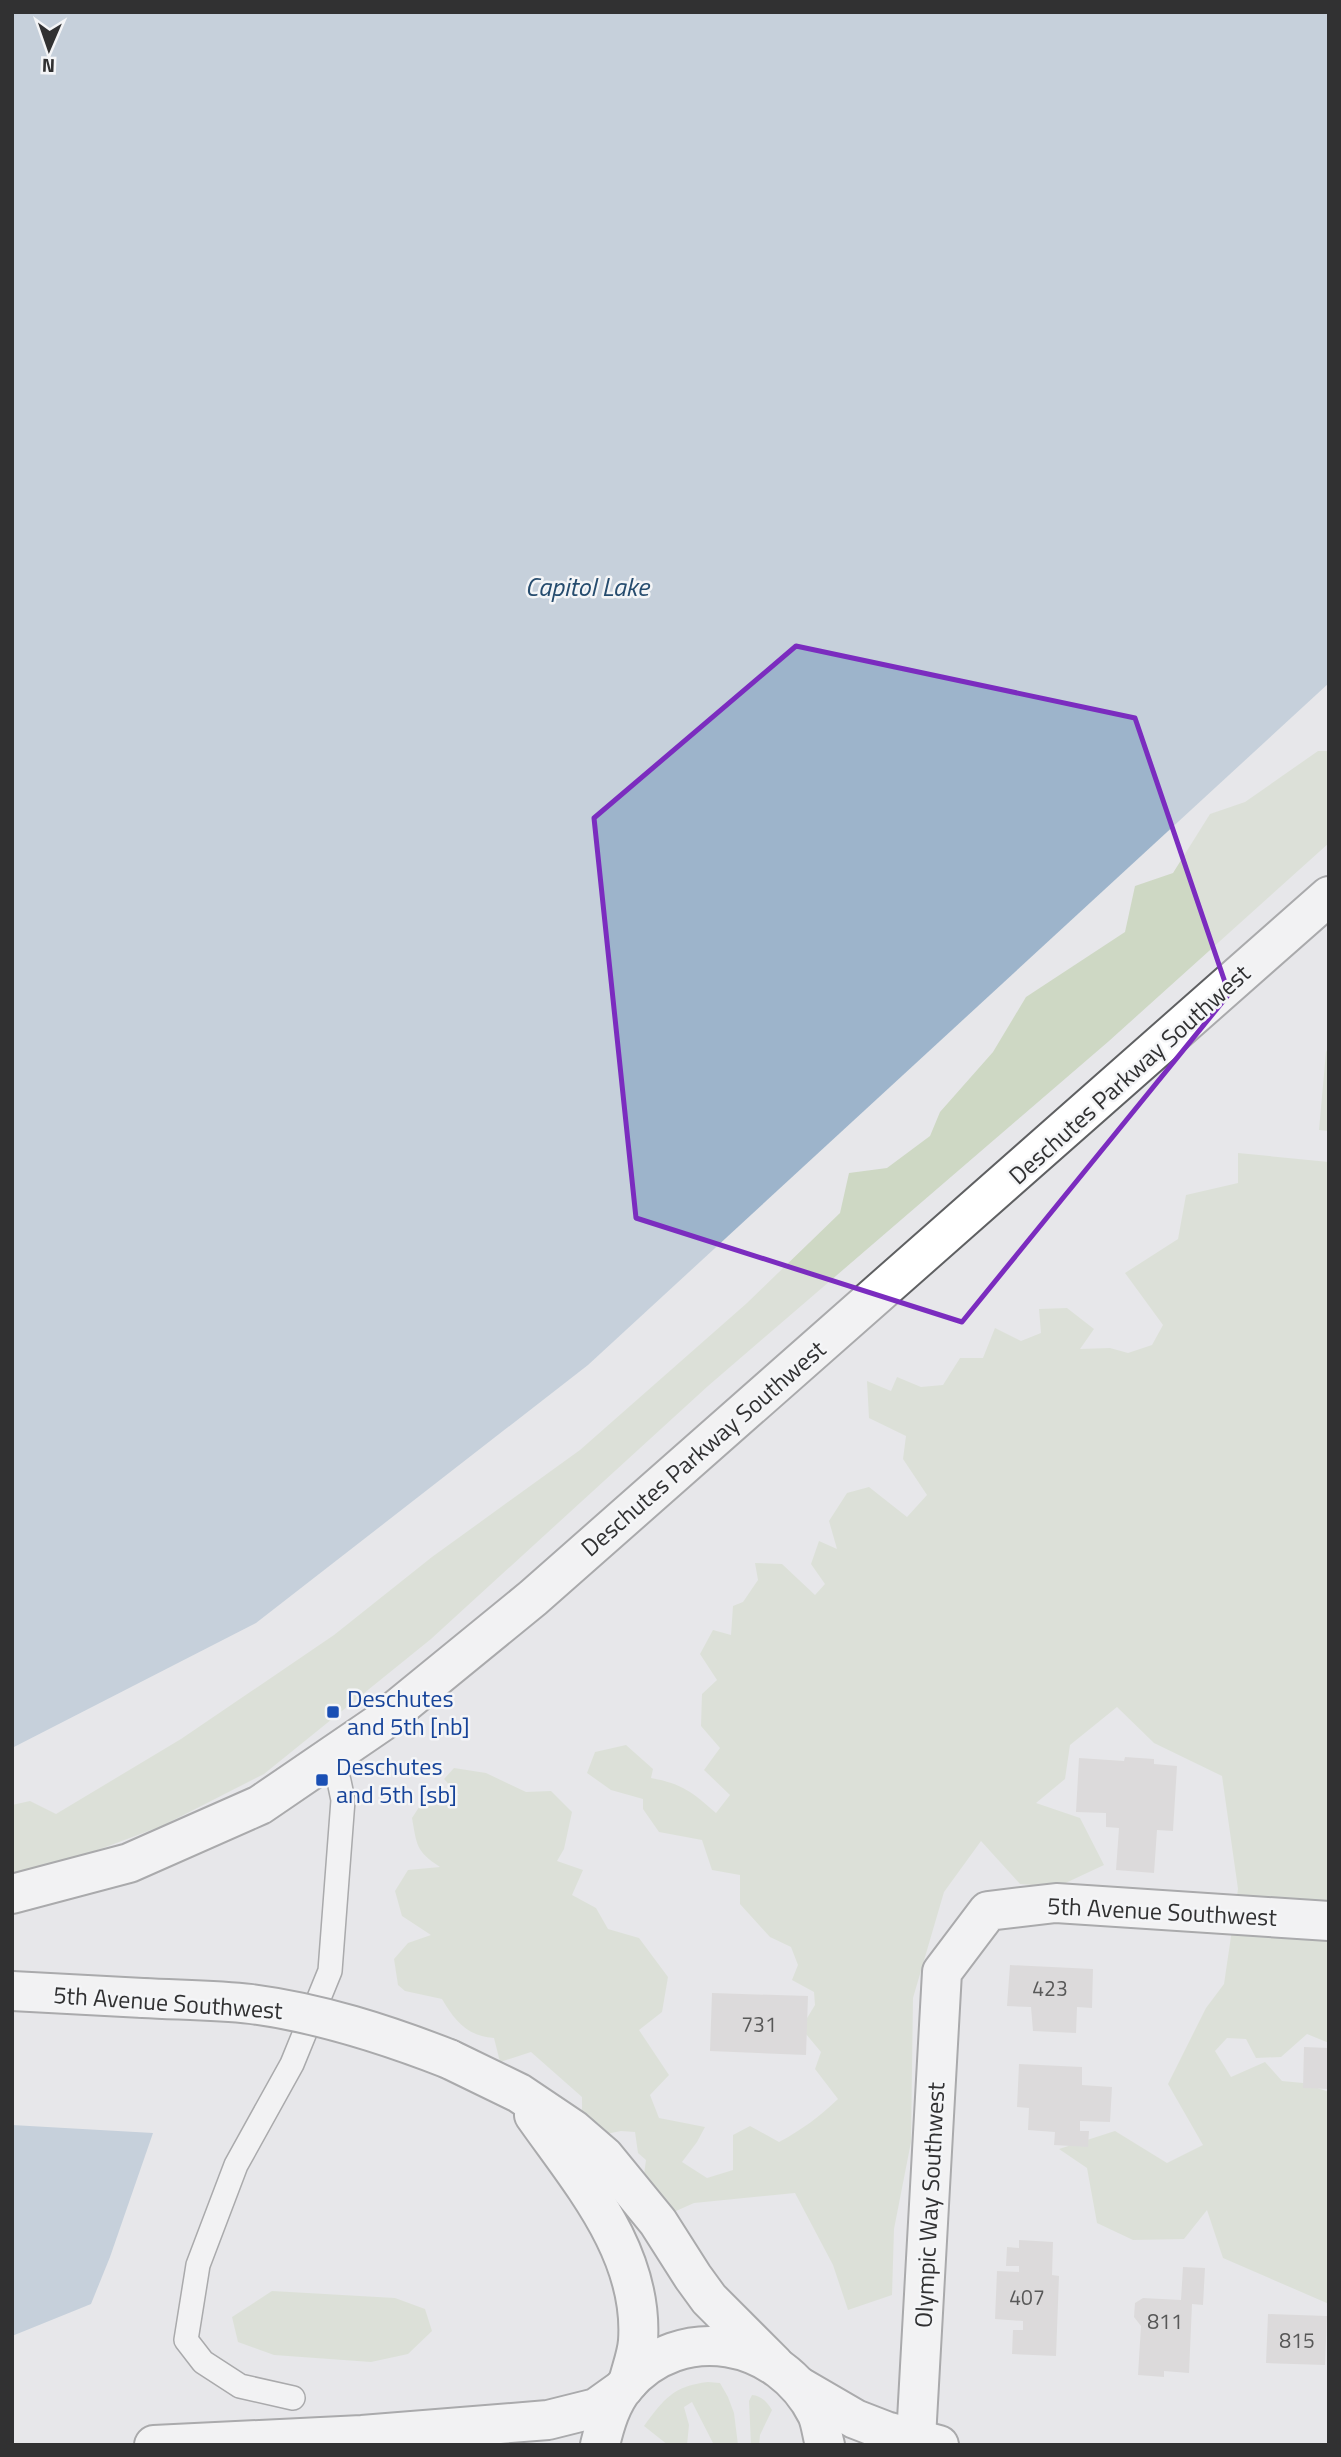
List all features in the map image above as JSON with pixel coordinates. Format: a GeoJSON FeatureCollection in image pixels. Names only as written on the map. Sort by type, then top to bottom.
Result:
{"type":"FeatureCollection","features":[{"type":"Feature","properties":{"kind":"street","name":"Deschutes Parkway Southwest"},"geometry":{"type":"LineString","coordinates":[[12,1894],[129,1863],[260,1805],[380,1723],[533,1598],[1329,897]]}},
{"type":"Feature","properties":{"kind":"street","name":"5th Avenue Southwest"},"geometry":{"type":"LineString","coordinates":[[942,1972],[988,1911],[1056,1903],[1329,1920]]}},
{"type":"Feature","properties":{"kind":"street","name":"Olympic Way Southwest"},"geometry":{"type":"LineString","coordinates":[[928,2442],[923,2326],[942,1972]]}},
{"type":"Feature","properties":{"kind":"street","name":"5th Avenue Southwest"},"geometry":{"type":"LineString","coordinates":[[12,1991],[250,2004],[322,2017],[387,2035],[449,2059],[519,2093],[574,2130],[604,2156],[659,2222],[692,2277],[709,2299],[787,2375]]}},
{"type":"Feature","properties":{"kind":"street","name":"5th Avenue Southwest"},"geometry":{"type":"LineString","coordinates":[[519,2093],[615,2234],[631,2273],[637,2306],[638,2342],[626,2386]]}},
{"type":"Feature","properties":{"kind":"street"},"geometry":{"type":"LineString","coordinates":[[154,2445],[362,2435],[548,2420],[596,2407],[626,2386],[648,2365],[678,2351],[711,2345],[744,2350],[855,2419],[886,2431],[928,2442]]}},
{"type":"Feature","properties":{"kind":"street"},"geometry":{"type":"LineString","coordinates":[[787,2375],[818,2416],[825,2445]]}},
{"type":"Feature","properties":{"kind":"street"},"geometry":{"type":"LineString","coordinates":[[600,2445],[607,2417],[626,2386]]}},
{"type":"Feature","properties":{"kind":"street"},"geometry":{"type":"LineString","coordinates":[[362,2435],[415,2445]]}},
{"type":"Feature","properties":{"kind":"lane"},"geometry":{"type":"LineString","coordinates":[[293,2398],[240,2386],[203,2362],[186,2340],[198,2265],[236,2165],[292,2064],[330,1971],[344,1800],[339,1781]]}},
{"type":"Feature","properties":{"kind":"highlighted area"},"geometry":{"type":"Polygon","coordinates":[[[796,646],[1135,718],[1229,994],[962,1322],[636,1218],[594,818],[796,646]]]}},
{"type":"Feature","properties":{"kind":"green space"},"geometry":{"type":"Polygon","coordinates":[[[1318,751],[1329,751],[1329,843],[1109,1041],[708,1386],[431,1639],[264,1774],[162,1826],[44,1870],[12,1877],[12,1805],[30,1801],[56,1814],[181,1739],[334,1635],[432,1557],[580,1450],[747,1303],[840,1213],[849,1173],[887,1168],[930,1136],[940,1112],[993,1052],[1026,997],[1125,932],[1135,886],[1173,873],[1210,814],[1245,802],[1318,751]]]}},
{"type":"Feature","properties":{"kind":"green space"},"geometry":{"type":"Polygon","coordinates":[[[1329,1046],[1329,1131],[1319,1130],[1326,1052],[1329,1046]]]}},
{"type":"Feature","properties":{"kind":"green space"},"geometry":{"type":"Polygon","coordinates":[[[1238,1153],[1329,1162],[1329,2043],[1307,2034],[1281,2057],[1256,2058],[1246,2039],[1227,2038],[1215,2051],[1231,2077],[1265,2062],[1282,2081],[1303,2083],[1329,2092],[1329,2304],[1223,2258],[1207,2210],[1184,2239],[1133,2240],[1097,2223],[1087,2168],[1059,2149],[1115,2131],[1167,2163],[1203,2145],[1168,2084],[1206,2008],[1224,1984],[1238,1889],[1222,1776],[1154,1743],[1117,1707],[1070,1745],[1065,1779],[1036,1803],[1080,1818],[1104,1865],[1057,1887],[1020,1884],[981,1841],[944,1892],[913,1998],[911,2142],[894,2229],[892,2295],[848,2310],[833,2265],[795,2193],[694,2203],[667,2215],[642,2189],[646,2160],[638,2153],[635,2132],[621,2131],[596,2136],[582,2123],[582,2097],[531,2052],[500,2062],[494,2038],[469,2031],[442,1999],[405,1991],[398,1985],[394,1959],[408,1943],[431,1935],[402,1916],[395,1891],[408,1870],[440,1867],[426,1857],[419,1847],[412,1818],[425,1798],[459,1795],[444,1779],[454,1768],[486,1773],[526,1792],[551,1791],[572,1812],[564,1849],[557,1861],[583,1870],[572,1895],[596,1908],[608,1929],[639,1938],[668,1977],[662,2012],[639,2030],[669,2075],[650,2095],[659,2118],[705,2127],[682,2162],[707,2178],[733,2170],[733,2135],[750,2126],[779,2142],[817,2117],[838,2099],[815,2069],[821,2052],[801,2028],[815,2005],[814,1992],[792,1980],[798,1965],[791,1947],[770,1937],[740,1904],[740,1875],[712,1870],[702,1840],[659,1832],[643,1809],[643,1799],[611,1790],[587,1773],[595,1752],[626,1745],[653,1769],[651,1778],[686,1790],[716,1813],[730,1795],[704,1770],[720,1748],[701,1726],[702,1694],[717,1680],[700,1654],[713,1630],[731,1635],[733,1606],[743,1602],[758,1580],[755,1563],[782,1564],[815,1595],[825,1584],[811,1564],[819,1541],[837,1549],[829,1521],[847,1493],[869,1487],[907,1517],[927,1495],[903,1459],[906,1436],[869,1418],[867,1381],[891,1391],[897,1377],[921,1387],[943,1385],[960,1358],[983,1358],[995,1328],[1021,1341],[1041,1333],[1039,1309],[1067,1308],[1094,1329],[1080,1349],[1110,1348],[1128,1353],[1152,1345],[1163,1325],[1125,1273],[1178,1239],[1186,1195],[1238,1183],[1238,1153]]]}},
{"type":"Feature","properties":{"kind":"green space"},"geometry":{"type":"Polygon","coordinates":[[[272,2291],[395,2298],[425,2309],[432,2331],[408,2354],[371,2362],[274,2355],[238,2342],[232,2317],[272,2291]]]}},
{"type":"Feature","properties":{"kind":"green space"},"geometry":{"type":"Polygon","coordinates":[[[708,2382],[720,2383],[728,2397],[734,2413],[738,2445],[714,2445],[692,2402],[684,2407],[689,2425],[687,2445],[668,2445],[644,2426],[670,2395],[686,2387],[708,2382]]]}},
{"type":"Feature","properties":{"kind":"green space"},"geometry":{"type":"Polygon","coordinates":[[[752,2395],[764,2400],[772,2410],[760,2435],[759,2445],[751,2445],[749,2401],[752,2395]]]}},
{"type":"Feature","properties":{"kind":"water","name":"Capitol Lake"},"geometry":{"type":"Polygon","coordinates":[[[12,12],[1329,12],[1329,683],[588,1365],[256,1623],[12,1748],[12,12]]]}},
{"type":"Feature","properties":{"kind":"water"},"geometry":{"type":"Polygon","coordinates":[[[12,2125],[153,2133],[91,2304],[12,2336],[12,2125]]]}},
{"type":"Feature","properties":{"kind":"building"},"geometry":{"type":"Polygon","coordinates":[[[1125,1757],[1154,1759],[1154,1764],[1177,1766],[1173,1831],[1157,1830],[1154,1873],[1116,1870],[1119,1828],[1106,1827],[1106,1813],[1076,1812],[1079,1758],[1124,1761],[1125,1757]]]}},
{"type":"Feature","properties":{"kind":"building"},"geometry":{"type":"Polygon","coordinates":[[[1010,1965],[1093,1969],[1092,2008],[1077,2007],[1076,2033],[1033,2031],[1031,2007],[1007,2006],[1010,1965]]]}},
{"type":"Feature","properties":{"kind":"building"},"geometry":{"type":"Polygon","coordinates":[[[712,1993],[808,1996],[806,2055],[710,2051],[712,1993]]]}},
{"type":"Feature","properties":{"kind":"building"},"geometry":{"type":"Polygon","coordinates":[[[1304,2047],[1329,2048],[1329,2089],[1303,2088],[1304,2047]]]}},
{"type":"Feature","properties":{"kind":"building"},"geometry":{"type":"Polygon","coordinates":[[[1019,2064],[1082,2067],[1082,2085],[1112,2087],[1110,2122],[1080,2121],[1080,2131],[1089,2131],[1088,2147],[1054,2145],[1055,2132],[1028,2130],[1029,2108],[1017,2107],[1019,2064]]]}},
{"type":"Feature","properties":{"kind":"building"},"geometry":{"type":"Polygon","coordinates":[[[1019,2240],[1053,2242],[1052,2275],[1059,2276],[1056,2356],[1012,2354],[1013,2330],[1023,2330],[1023,2321],[995,2319],[997,2271],[1019,2272],[1019,2266],[1006,2266],[1007,2247],[1019,2248],[1019,2240]]]}},
{"type":"Feature","properties":{"kind":"building"},"geometry":{"type":"Polygon","coordinates":[[[1183,2267],[1205,2268],[1203,2305],[1192,2304],[1189,2373],[1164,2371],[1164,2377],[1138,2375],[1141,2326],[1134,2317],[1135,2303],[1143,2298],[1181,2300],[1183,2267]]]}},
{"type":"Feature","properties":{"kind":"building"},"geometry":{"type":"Polygon","coordinates":[[[1268,2314],[1327,2316],[1325,2365],[1266,2363],[1268,2314]]]}},
{"type":"Feature","properties":{"kind":"place","name":"Deschutes and 5th [nb]"},"geometry":{"type":"Point","coordinates":[333,1712]}},
{"type":"Feature","properties":{"kind":"place","name":"Deschutes and 5th [sb]"},"geometry":{"type":"Point","coordinates":[322,1780]}}]}
